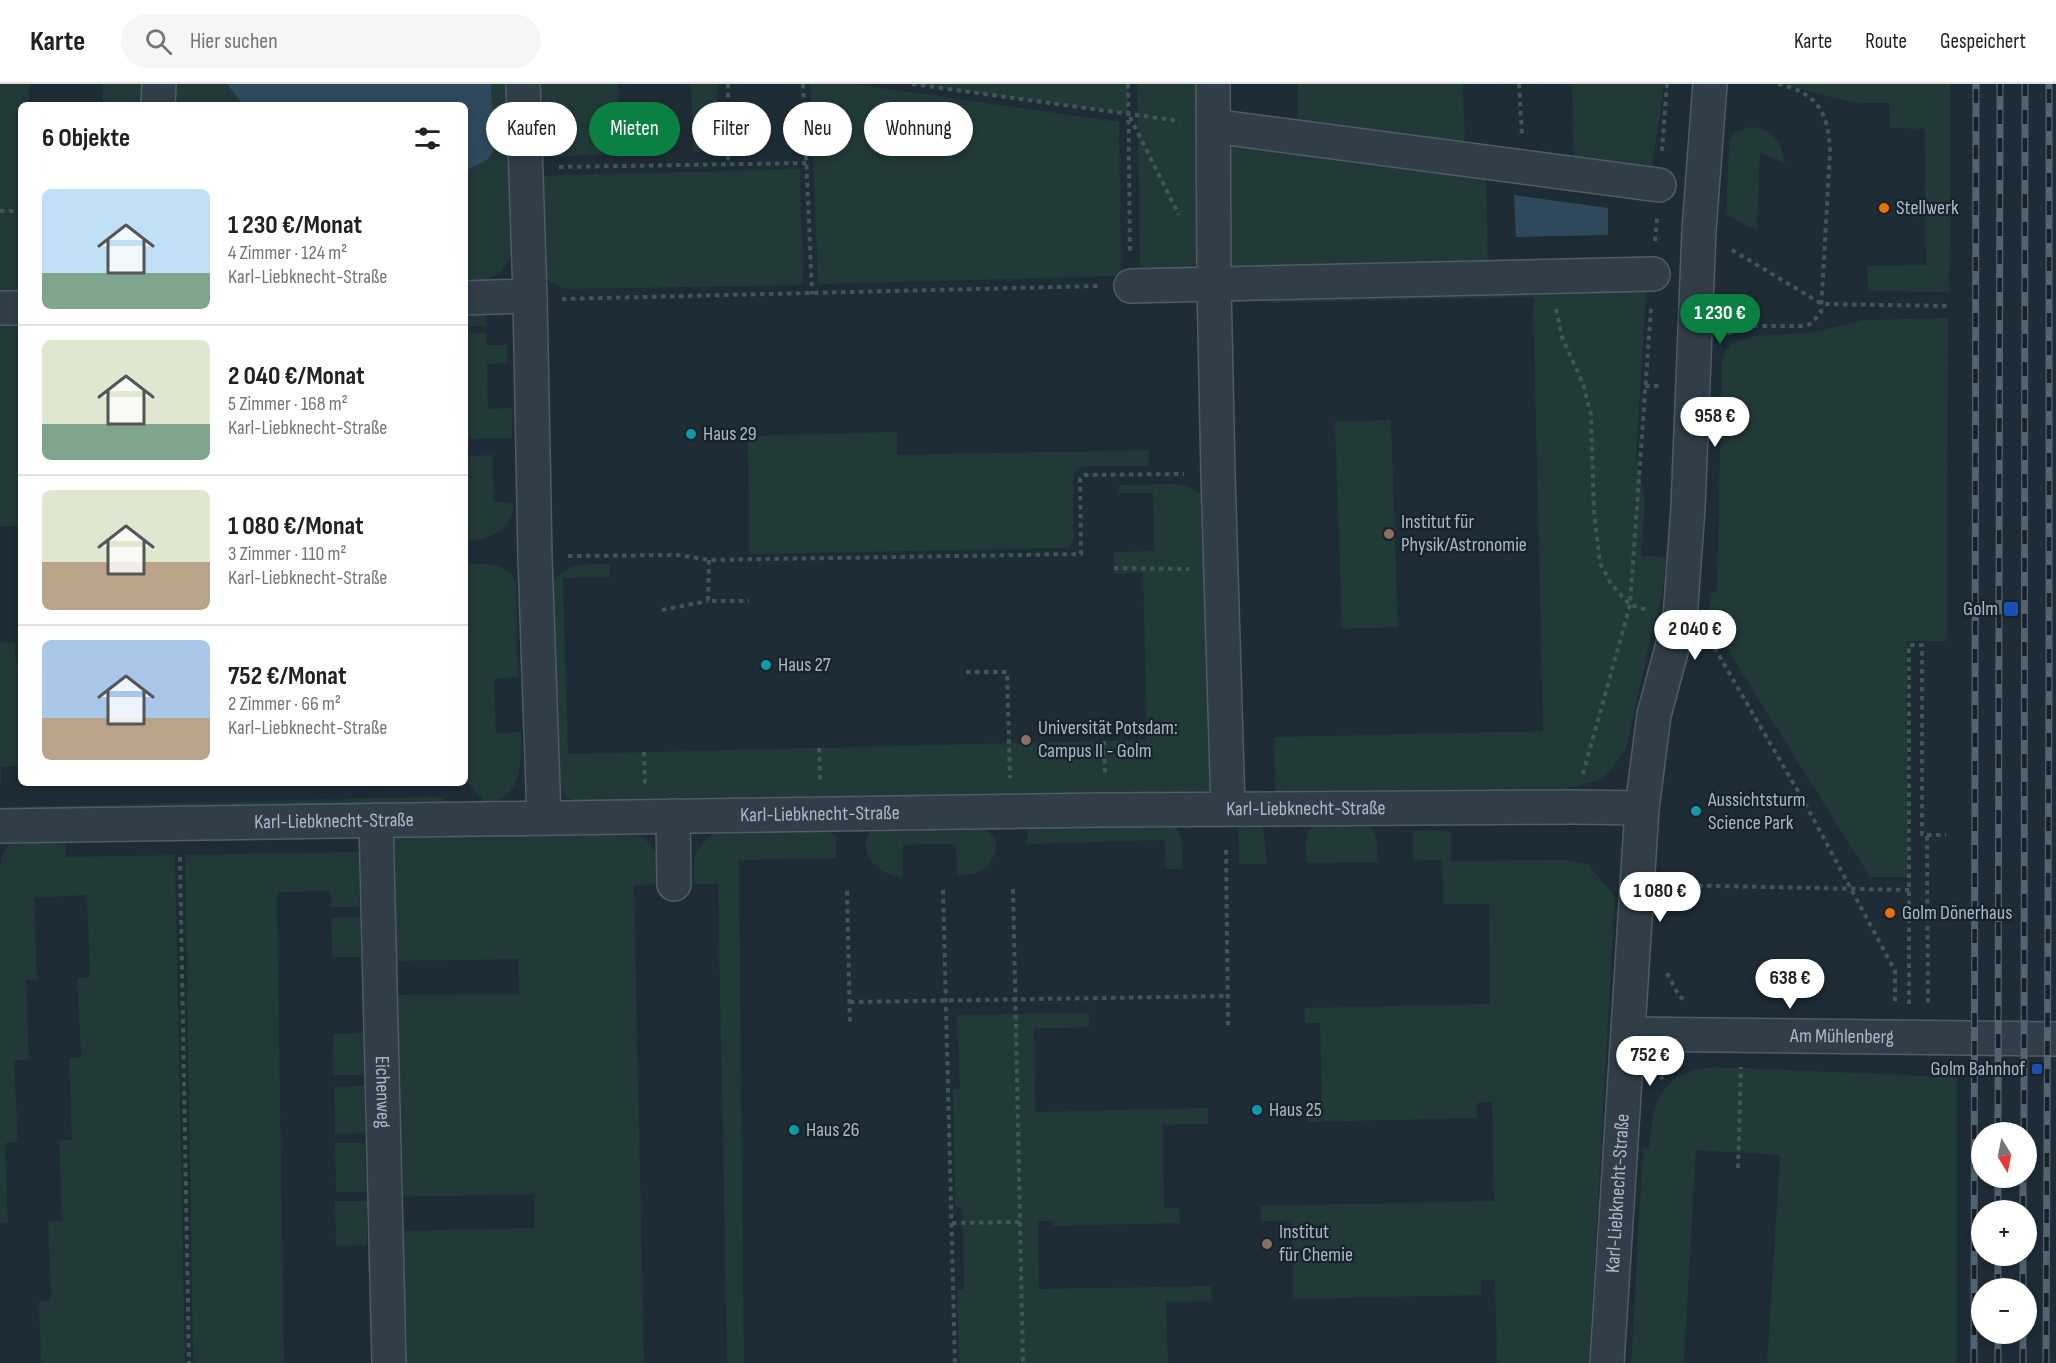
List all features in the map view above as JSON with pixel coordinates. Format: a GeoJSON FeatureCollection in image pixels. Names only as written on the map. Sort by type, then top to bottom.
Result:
{"type":"FeatureCollection","features":[{"type":"Feature","properties":{"kind":"street"},"geometry":{"type":"LineString","coordinates":[[158,102],[159,84]]}},
{"type":"Feature","properties":{"kind":"street"},"geometry":{"type":"LineString","coordinates":[[523,84],[544,818]]}},
{"type":"Feature","properties":{"kind":"street"},"geometry":{"type":"LineString","coordinates":[[1212,84],[1218,473],[1228,809]]}},
{"type":"Feature","properties":{"kind":"street","name":"Karl-Liebknecht-Straße"},"geometry":{"type":"LineString","coordinates":[[1607,1363],[1642,808],[1654,715],[1680,618],[1688,508],[1699,230],[1710,84]]}},
{"type":"Feature","properties":{"kind":"street"},"geometry":{"type":"LineString","coordinates":[[1213,126],[1659,185]]}},
{"type":"Feature","properties":{"kind":"street"},"geometry":{"type":"LineString","coordinates":[[1131,286],[1653,274]]}},
{"type":"Feature","properties":{"kind":"street"},"geometry":{"type":"LineString","coordinates":[[468,298],[530,296]]}},
{"type":"Feature","properties":{"kind":"street"},"geometry":{"type":"LineString","coordinates":[[0,308],[18,308]]}},
{"type":"Feature","properties":{"kind":"street","name":"Karl-Liebknecht-Straße"},"geometry":{"type":"LineString","coordinates":[[0,826],[1228,809],[1642,808]]}},
{"type":"Feature","properties":{"kind":"street"},"geometry":{"type":"LineString","coordinates":[[673,816],[674,884]]}},
{"type":"Feature","properties":{"kind":"street","name":"Eichenweg"},"geometry":{"type":"LineString","coordinates":[[376,820],[389,1363]]}},
{"type":"Feature","properties":{"kind":"street","name":"Am Mühlenberg"},"geometry":{"type":"LineString","coordinates":[[1628,1034],[2056,1039]]}},
{"type":"Feature","properties":{"kind":"path"},"geometry":{"type":"LineString","coordinates":[[728,84],[728,165]]}},
{"type":"Feature","properties":{"kind":"path"},"geometry":{"type":"LineString","coordinates":[[803,84],[812,294]]}},
{"type":"Feature","properties":{"kind":"path"},"geometry":{"type":"LineString","coordinates":[[912,84],[1213,126]]}},
{"type":"Feature","properties":{"kind":"path"},"geometry":{"type":"LineString","coordinates":[[530,296],[562,299],[1131,286],[1128,84]]}},
{"type":"Feature","properties":{"kind":"path"},"geometry":{"type":"LineString","coordinates":[[1519,84],[1522,137]]}},
{"type":"Feature","properties":{"kind":"path"},"geometry":{"type":"LineString","coordinates":[[1576,807],[1630,605],[1667,84]]}},
{"type":"Feature","properties":{"kind":"path"},"geometry":{"type":"LineString","coordinates":[[1723,341],[1729,334],[1747,326],[1805,326],[1812,323],[1821,312],[1830,151],[1829,132],[1823,113],[1811,97],[1796,88],[1778,84]]}},
{"type":"Feature","properties":{"kind":"path"},"geometry":{"type":"LineString","coordinates":[[1128,114],[1182,220]]}},
{"type":"Feature","properties":{"kind":"path"},"geometry":{"type":"LineString","coordinates":[[526,167],[807,164]]}},
{"type":"Feature","properties":{"kind":"path"},"geometry":{"type":"LineString","coordinates":[[0,211],[18,211]]}},
{"type":"Feature","properties":{"kind":"path"},"geometry":{"type":"LineString","coordinates":[[1656,228],[1699,230],[1822,304],[1948,306]]}},
{"type":"Feature","properties":{"kind":"path"},"geometry":{"type":"LineString","coordinates":[[1554,275],[1557,314],[1562,337],[1583,384],[1592,415],[1594,512],[1600,563],[1611,584],[1630,605],[1701,624],[1806,805],[1895,971],[1895,1008]]}},
{"type":"Feature","properties":{"kind":"path"},"geometry":{"type":"LineString","coordinates":[[535,557],[678,555],[709,560],[1081,554],[1080,479],[1084,475],[1218,473]]}},
{"type":"Feature","properties":{"kind":"path"},"geometry":{"type":"LineString","coordinates":[[708,601],[709,560]]}},
{"type":"Feature","properties":{"kind":"path"},"geometry":{"type":"LineString","coordinates":[[1114,568],[1221,569]]}},
{"type":"Feature","properties":{"kind":"path"},"geometry":{"type":"LineString","coordinates":[[662,610],[708,601],[749,601]]}},
{"type":"Feature","properties":{"kind":"path"},"geometry":{"type":"LineString","coordinates":[[1889,1008],[1909,1008],[1910,645],[1922,645],[1922,834],[1946,835]]}},
{"type":"Feature","properties":{"kind":"path"},"geometry":{"type":"LineString","coordinates":[[966,672],[1007,672],[1011,812]]}},
{"type":"Feature","properties":{"kind":"path"},"geometry":{"type":"LineString","coordinates":[[180,823],[189,1363]]}},
{"type":"Feature","properties":{"kind":"path"},"geometry":{"type":"LineString","coordinates":[[1919,1008],[1928,1009],[1927,834]]}},
{"type":"Feature","properties":{"kind":"path"},"geometry":{"type":"LineString","coordinates":[[1226,850],[1228,1025]]}},
{"type":"Feature","properties":{"kind":"path"},"geometry":{"type":"LineString","coordinates":[[1662,885],[1910,890]]}},
{"type":"Feature","properties":{"kind":"path"},"geometry":{"type":"LineString","coordinates":[[1013,889],[1023,1363]]}},
{"type":"Feature","properties":{"kind":"path"},"geometry":{"type":"LineString","coordinates":[[943,890],[955,1363]]}},
{"type":"Feature","properties":{"kind":"path"},"geometry":{"type":"LineString","coordinates":[[847,891],[850,1025]]}},
{"type":"Feature","properties":{"kind":"path"},"geometry":{"type":"LineString","coordinates":[[1664,967],[1679,996],[1693,1006]]}},
{"type":"Feature","properties":{"kind":"path"},"geometry":{"type":"LineString","coordinates":[[850,1002],[1228,996]]}},
{"type":"Feature","properties":{"kind":"path"},"geometry":{"type":"LineString","coordinates":[[1738,1168],[1741,1035]]}},
{"type":"Feature","properties":{"kind":"path"},"geometry":{"type":"LineString","coordinates":[[952,1223],[1020,1222]]}},
{"type":"Feature","properties":{"kind":"green space"},"geometry":{"type":"Polygon","coordinates":[[[0,84],[29,84],[30,102],[18,102],[18,296],[0,295],[0,84]]]}},
{"type":"Feature","properties":{"kind":"green space"},"geometry":{"type":"Polygon","coordinates":[[[103,84],[146,84],[146,102],[103,102],[103,84]]]}},
{"type":"Feature","properties":{"kind":"green space"},"geometry":{"type":"Polygon","coordinates":[[[169,84],[508,84],[508,102],[486,102],[486,156],[510,156],[512,254],[499,273],[468,285],[468,102],[169,102],[169,84]]]}},
{"type":"Feature","properties":{"kind":"green space"},"geometry":{"type":"Polygon","coordinates":[[[535,84],[618,84],[619,102],[589,102],[589,155],[577,156],[577,102],[535,102],[535,84]]]}},
{"type":"Feature","properties":{"kind":"green space"},"geometry":{"type":"Polygon","coordinates":[[[691,84],[717,84],[717,102],[692,102],[692,118],[691,84]]]}},
{"type":"Feature","properties":{"kind":"green space"},"geometry":{"type":"Polygon","coordinates":[[[810,84],[852,84],[1119,122],[1121,276],[818,284],[813,156],[852,156],[852,102],[811,102],[810,84]]]}},
{"type":"Feature","properties":{"kind":"green space"},"geometry":{"type":"Polygon","coordinates":[[[912,84],[1128,84],[1128,114],[912,84]]]}},
{"type":"Feature","properties":{"kind":"green space"},"geometry":{"type":"Polygon","coordinates":[[[1137,84],[1204,84],[1204,251],[1191,266],[1176,273],[1140,276],[1137,84]]]}},
{"type":"Feature","properties":{"kind":"green space"},"geometry":{"type":"Polygon","coordinates":[[[1298,84],[1463,84],[1465,149],[1297,128],[1298,84]]]}},
{"type":"Feature","properties":{"kind":"green space"},"geometry":{"type":"Polygon","coordinates":[[[1572,84],[1664,84],[1651,174],[1574,164],[1572,84]]]}},
{"type":"Feature","properties":{"kind":"green space"},"geometry":{"type":"Polygon","coordinates":[[[1778,84],[1950,84],[1949,292],[1868,291],[1867,266],[1926,265],[1925,129],[1890,128],[1889,103],[1857,103],[1778,84]]]}},
{"type":"Feature","properties":{"kind":"green space"},"geometry":{"type":"Polygon","coordinates":[[[1749,127],[1764,130],[1775,138],[1779,143],[1785,164],[1760,152],[1757,231],[1726,214],[1729,141],[1734,133],[1749,127]]]}},
{"type":"Feature","properties":{"kind":"green space"},"geometry":{"type":"Polygon","coordinates":[[[1226,138],[1486,174],[1488,267],[1228,273],[1226,138]]]}},
{"type":"Feature","properties":{"kind":"green space"},"geometry":{"type":"Polygon","coordinates":[[[800,169],[803,285],[568,289],[552,283],[541,271],[537,176],[800,169]]]}},
{"type":"Feature","properties":{"kind":"green space"},"geometry":{"type":"Polygon","coordinates":[[[1647,285],[1636,453],[1645,502],[1641,556],[1666,557],[1662,598],[1653,627],[1626,750],[1603,779],[1566,789],[1275,791],[1274,737],[1543,731],[1533,297],[1270,303],[1268,292],[1647,285]]]}},
{"type":"Feature","properties":{"kind":"green space"},"geometry":{"type":"Polygon","coordinates":[[[468,311],[486,311],[486,326],[468,326],[468,311]]]}},
{"type":"Feature","properties":{"kind":"green space"},"geometry":{"type":"Polygon","coordinates":[[[1948,318],[1947,641],[1907,641],[1908,877],[1870,877],[1707,617],[1712,592],[1717,591],[1722,361],[1725,351],[1732,344],[1754,336],[1810,333],[1863,320],[1948,318]]]}},
{"type":"Feature","properties":{"kind":"green space"},"geometry":{"type":"Polygon","coordinates":[[[18,320],[18,526],[0,526],[0,321],[18,320]]]}},
{"type":"Feature","properties":{"kind":"green space"},"geometry":{"type":"Polygon","coordinates":[[[468,333],[486,333],[487,345],[507,345],[507,363],[487,364],[488,409],[512,408],[512,438],[468,439],[468,333]]]}},
{"type":"Feature","properties":{"kind":"green space"},"geometry":{"type":"Polygon","coordinates":[[[1391,420],[1398,627],[1342,629],[1335,422],[1391,420]]]}},
{"type":"Feature","properties":{"kind":"green space"},"geometry":{"type":"Polygon","coordinates":[[[897,432],[897,455],[1149,450],[1149,466],[1082,466],[1074,472],[1074,537],[1070,547],[749,554],[748,436],[897,432]]]}},
{"type":"Feature","properties":{"kind":"green space"},"geometry":{"type":"Polygon","coordinates":[[[493,455],[494,502],[514,503],[510,520],[499,532],[474,540],[468,540],[468,456],[493,455]]]}},
{"type":"Feature","properties":{"kind":"green space"},"geometry":{"type":"Polygon","coordinates":[[[1176,484],[1193,489],[1207,501],[1215,791],[578,801],[567,797],[555,784],[549,588],[561,573],[583,565],[610,564],[610,577],[563,578],[568,754],[1147,740],[1143,573],[1114,573],[1114,552],[1154,551],[1153,493],[1119,493],[1119,485],[1176,484]]]}},
{"type":"Feature","properties":{"kind":"green space"},"geometry":{"type":"Polygon","coordinates":[[[468,564],[502,567],[513,576],[516,583],[518,677],[494,679],[496,733],[521,732],[520,766],[514,787],[498,800],[486,802],[468,784],[468,564]]]}},
{"type":"Feature","properties":{"kind":"green space"},"geometry":{"type":"Polygon","coordinates":[[[0,642],[15,643],[16,664],[18,664],[18,766],[1,767],[0,782],[0,642]]]}},
{"type":"Feature","properties":{"kind":"green space"},"geometry":{"type":"Polygon","coordinates":[[[441,797],[448,802],[9,811],[1,807],[441,797]]]}},
{"type":"Feature","properties":{"kind":"green space"},"geometry":{"type":"Polygon","coordinates":[[[1333,823],[1365,823],[1375,835],[1378,862],[1307,863],[1306,840],[1311,829],[1333,823]]]}},
{"type":"Feature","properties":{"kind":"green space"},"geometry":{"type":"Polygon","coordinates":[[[1242,824],[1263,826],[1267,864],[1239,864],[1238,830],[1242,824]]]}},
{"type":"Feature","properties":{"kind":"green space"},"geometry":{"type":"Polygon","coordinates":[[[1171,825],[1176,828],[1181,838],[1182,869],[1166,869],[1165,840],[1027,844],[1028,828],[1033,826],[1171,825]]]}},
{"type":"Feature","properties":{"kind":"green space"},"geometry":{"type":"Polygon","coordinates":[[[980,826],[994,839],[995,852],[985,868],[968,875],[957,876],[956,844],[903,845],[903,877],[893,876],[884,871],[870,858],[866,850],[869,834],[877,827],[980,826]]]}},
{"type":"Feature","properties":{"kind":"green space"},"geometry":{"type":"Polygon","coordinates":[[[826,828],[836,836],[836,858],[739,860],[744,1363],[727,1363],[718,884],[694,884],[694,861],[696,851],[712,834],[727,829],[826,828]]]}},
{"type":"Feature","properties":{"kind":"green space"},"geometry":{"type":"Polygon","coordinates":[[[1449,831],[1451,861],[1567,860],[1587,864],[1615,896],[1589,1363],[1497,1363],[1495,1280],[1481,1280],[1481,1295],[1293,1299],[1292,1221],[1261,1221],[1261,1206],[1494,1201],[1492,1102],[1477,1103],[1477,1118],[1307,1122],[1307,1106],[1322,1106],[1320,1023],[1305,1023],[1304,1008],[1490,1004],[1489,904],[1443,904],[1442,860],[1413,861],[1413,832],[1449,831]]]}},
{"type":"Feature","properties":{"kind":"green space"},"geometry":{"type":"Polygon","coordinates":[[[637,833],[654,849],[660,868],[661,884],[634,886],[644,1363],[407,1363],[403,1231],[534,1228],[534,1194],[402,1197],[396,995],[519,994],[518,959],[395,961],[392,839],[395,834],[637,833]]]}},
{"type":"Feature","properties":{"kind":"green space"},"geometry":{"type":"Polygon","coordinates":[[[66,835],[66,857],[175,855],[185,1363],[41,1363],[39,1301],[51,1300],[48,1221],[62,1221],[59,1140],[72,1139],[69,1058],[81,1057],[77,978],[90,977],[87,895],[34,898],[37,980],[26,980],[29,1059],[14,1061],[18,1142],[5,1143],[8,1223],[0,1223],[0,869],[2,857],[4,851],[13,843],[27,839],[66,835]]]}},
{"type":"Feature","properties":{"kind":"green space"},"geometry":{"type":"Polygon","coordinates":[[[359,852],[359,907],[331,907],[330,891],[277,892],[284,1363],[193,1363],[185,855],[359,852]]]}},
{"type":"Feature","properties":{"kind":"green space"},"geometry":{"type":"Polygon","coordinates":[[[360,917],[361,957],[332,957],[331,918],[360,917]]]}},
{"type":"Feature","properties":{"kind":"green space"},"geometry":{"type":"Polygon","coordinates":[[[1089,1013],[1089,1027],[1034,1029],[1035,1112],[1208,1108],[1208,1124],[1163,1125],[1164,1208],[1179,1208],[1180,1223],[1053,1226],[1053,1221],[1038,1221],[1039,1289],[1211,1286],[1212,1301],[1166,1302],[1168,1363],[959,1363],[957,1290],[964,1289],[962,1208],[955,1207],[953,1089],[960,1089],[957,1015],[1089,1013]]]}},
{"type":"Feature","properties":{"kind":"green space"},"geometry":{"type":"Polygon","coordinates":[[[363,1033],[363,1075],[334,1075],[333,1034],[363,1033]]]}},
{"type":"Feature","properties":{"kind":"green space"},"geometry":{"type":"Polygon","coordinates":[[[1714,1067],[1957,1077],[1957,1363],[1767,1363],[1780,1155],[1696,1150],[1684,1363],[1631,1363],[1643,1148],[1649,1148],[1653,1116],[1663,1091],[1682,1075],[1714,1067]]]}},
{"type":"Feature","properties":{"kind":"green space"},"geometry":{"type":"Polygon","coordinates":[[[364,1086],[365,1133],[335,1134],[334,1087],[364,1086]]]}},
{"type":"Feature","properties":{"kind":"green space"},"geometry":{"type":"Polygon","coordinates":[[[335,1143],[365,1143],[366,1192],[336,1192],[335,1143]]]}},
{"type":"Feature","properties":{"kind":"green space"},"geometry":{"type":"Polygon","coordinates":[[[335,1201],[367,1201],[367,1245],[336,1246],[335,1201]]]}},
{"type":"Feature","properties":{"kind":"water"},"geometry":{"type":"Polygon","coordinates":[[[227,84],[491,84],[492,102],[486,102],[486,156],[490,156],[468,170],[468,102],[241,102],[227,84]]]}},
{"type":"Feature","properties":{"kind":"water"},"geometry":{"type":"Polygon","coordinates":[[[1514,195],[1608,208],[1608,235],[1516,237],[1514,195]]]}},
{"type":"Feature","properties":{"kind":"railway"},"geometry":{"type":"LineString","coordinates":[[1974,1363],[1976,84]]}},
{"type":"Feature","properties":{"kind":"railway"},"geometry":{"type":"LineString","coordinates":[[1998,1122],[2000,84]]}},
{"type":"Feature","properties":{"kind":"railway"},"geometry":{"type":"LineString","coordinates":[[2024,1122],[2025,84]]}},
{"type":"Feature","properties":{"kind":"railway"},"geometry":{"type":"LineString","coordinates":[[2046,1363],[2049,84]]}},
{"type":"Feature","properties":{"kind":"railway"},"geometry":{"type":"LineString","coordinates":[[1998,1188],[1998,1200]]}},
{"type":"Feature","properties":{"kind":"railway"},"geometry":{"type":"LineString","coordinates":[[2023,1188],[2023,1200]]}},
{"type":"Feature","properties":{"kind":"railway"},"geometry":{"type":"LineString","coordinates":[[1998,1266],[1998,1278]]}},
{"type":"Feature","properties":{"kind":"railway"},"geometry":{"type":"LineString","coordinates":[[2023,1266],[2023,1278]]}},
{"type":"Feature","properties":{"kind":"railway"},"geometry":{"type":"LineString","coordinates":[[1998,1344],[1998,1363]]}},
{"type":"Feature","properties":{"kind":"railway"},"geometry":{"type":"LineString","coordinates":[[2023,1344],[2023,1363]]}},
{"type":"Feature","properties":{"kind":"place","name":"Stellwerk"},"geometry":{"type":"Point","coordinates":[1884,208]}},
{"type":"Feature","properties":{"kind":"place","name":"Haus 29"},"geometry":{"type":"Point","coordinates":[691,434]}},
{"type":"Feature","properties":{"kind":"place","name":"Institut für Physik/Astronomie"},"geometry":{"type":"Point","coordinates":[1389,534]}},
{"type":"Feature","properties":{"kind":"place","name":"Golm"},"geometry":{"type":"Point","coordinates":[2011,609]}},
{"type":"Feature","properties":{"kind":"place","name":"Haus 27"},"geometry":{"type":"Point","coordinates":[766,665]}},
{"type":"Feature","properties":{"kind":"place","name":"Universität Potsdam: Campus II - Golm"},"geometry":{"type":"Point","coordinates":[1026,740]}},
{"type":"Feature","properties":{"kind":"place","name":"Aussichtsturm Science Park"},"geometry":{"type":"Point","coordinates":[1696,811]}},
{"type":"Feature","properties":{"kind":"place","name":"Golm Dönerhaus"},"geometry":{"type":"Point","coordinates":[1890,913]}},
{"type":"Feature","properties":{"kind":"place","name":"Golm Bahnhof"},"geometry":{"type":"Point","coordinates":[2037,1069]}},
{"type":"Feature","properties":{"kind":"place","name":"Haus 25"},"geometry":{"type":"Point","coordinates":[1257,1110]}},
{"type":"Feature","properties":{"kind":"place","name":"Haus 26"},"geometry":{"type":"Point","coordinates":[794,1130]}},
{"type":"Feature","properties":{"kind":"place","name":"Institut für Chemie"},"geometry":{"type":"Point","coordinates":[1267,1244]}}]}
